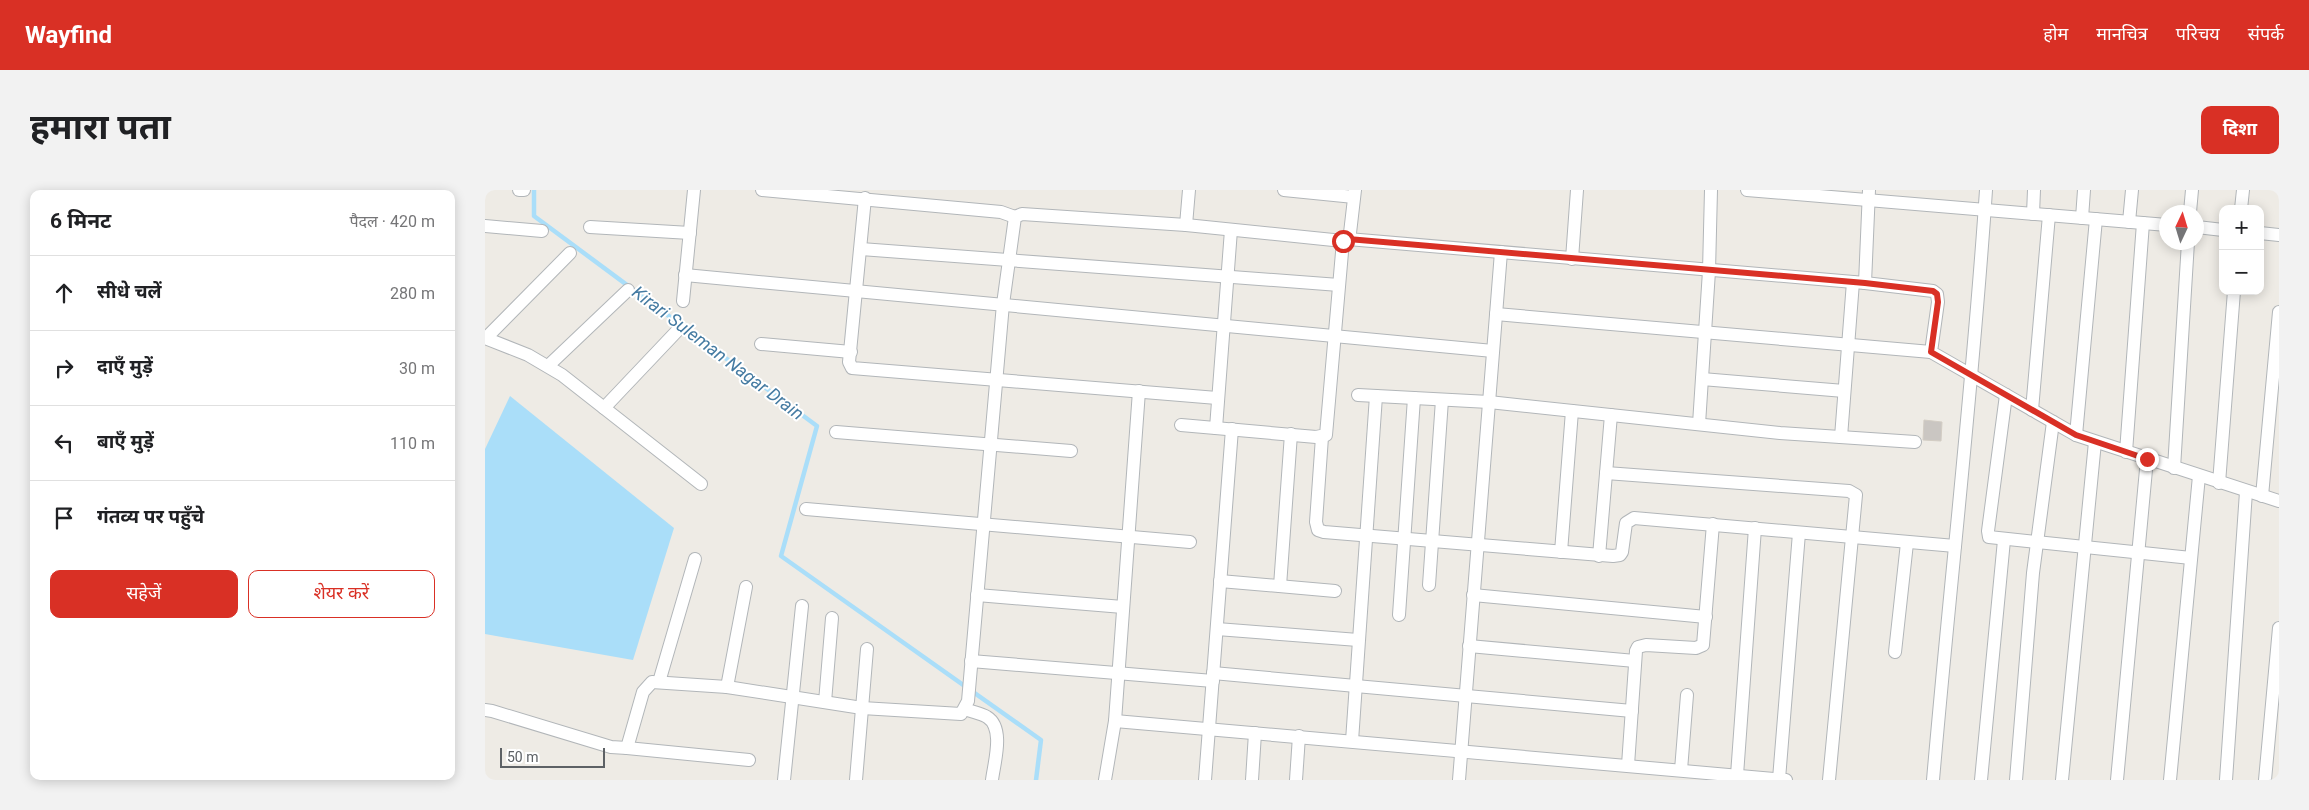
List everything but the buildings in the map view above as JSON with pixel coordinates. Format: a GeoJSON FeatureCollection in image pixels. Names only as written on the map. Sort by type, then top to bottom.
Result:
{"type":"FeatureCollection","features":[{"type":"Feature","properties":{"kind":"street"},"geometry":{"type":"LineString","coordinates":[[519,190],[524,190]]}},
{"type":"Feature","properties":{"kind":"street"},"geometry":{"type":"LineString","coordinates":[[683,300],[694,190]]}},
{"type":"Feature","properties":{"kind":"street"},"geometry":{"type":"LineString","coordinates":[[763,190],[809,192],[1001,212],[1015,217],[1022,214],[1186,225],[1933,291],[1937,294],[1931,352]]}},
{"type":"Feature","properties":{"kind":"street"},"geometry":{"type":"LineString","coordinates":[[1186,225],[1189,190]]}},
{"type":"Feature","properties":{"kind":"street"},"geometry":{"type":"LineString","coordinates":[[1284,190],[1354,193],[1339,286],[1327,431],[1322,437],[1316,522],[1318,530],[1599,556],[1620,555],[1623,552],[1626,523],[1634,518],[1955,546]]}},
{"type":"Feature","properties":{"kind":"street"},"geometry":{"type":"LineString","coordinates":[[1572,259],[1577,190]]}},
{"type":"Feature","properties":{"kind":"street"},"geometry":{"type":"LineString","coordinates":[[1699,424],[1706,333],[1711,190]]}},
{"type":"Feature","properties":{"kind":"street"},"geometry":{"type":"LineString","coordinates":[[1747,190],[1868,195],[1985,210],[2159,224]]}},
{"type":"Feature","properties":{"kind":"street"},"geometry":{"type":"LineString","coordinates":[[1933,780],[1973,376],[1986,190]]}},
{"type":"Feature","properties":{"kind":"street"},"geometry":{"type":"LineString","coordinates":[[2033,214],[2035,190]]}},
{"type":"Feature","properties":{"kind":"street"},"geometry":{"type":"LineString","coordinates":[[2082,218],[2084,190]]}},
{"type":"Feature","properties":{"kind":"street"},"geometry":{"type":"LineString","coordinates":[[2129,222],[2132,190]]}},
{"type":"Feature","properties":{"kind":"street"},"geometry":{"type":"LineString","coordinates":[[2191,205],[2193,190]]}},
{"type":"Feature","properties":{"kind":"street"},"geometry":{"type":"LineString","coordinates":[[2241,205],[2243,190]]}},
{"type":"Feature","properties":{"kind":"street"},"geometry":{"type":"LineString","coordinates":[[1841,437],[1848,345],[1859,283],[1868,195]]}},
{"type":"Feature","properties":{"kind":"street"},"geometry":{"type":"LineString","coordinates":[[865,198],[858,290],[849,362],[852,368],[858,370],[1217,398]]}},
{"type":"Feature","properties":{"kind":"street"},"geometry":{"type":"LineString","coordinates":[[2032,410],[2049,215]]}},
{"type":"Feature","properties":{"kind":"street"},"geometry":{"type":"LineString","coordinates":[[627,748],[643,692],[653,682],[727,687],[862,708],[961,714],[967,705],[1003,304],[1015,217]]}},
{"type":"Feature","properties":{"kind":"street"},"geometry":{"type":"LineString","coordinates":[[2076,435],[2096,219]]}},
{"type":"Feature","properties":{"kind":"street"},"geometry":{"type":"LineString","coordinates":[[2126,452],[2143,223]]}},
{"type":"Feature","properties":{"kind":"street"},"geometry":{"type":"LineString","coordinates":[[485,226],[541,231]]}},
{"type":"Feature","properties":{"kind":"street"},"geometry":{"type":"LineString","coordinates":[[590,226],[690,233]]}},
{"type":"Feature","properties":{"kind":"street"},"geometry":{"type":"LineString","coordinates":[[2204,228],[2219,230]]}},
{"type":"Feature","properties":{"kind":"street"},"geometry":{"type":"LineString","coordinates":[[1216,428],[1231,230]]}},
{"type":"Feature","properties":{"kind":"street"},"geometry":{"type":"LineString","coordinates":[[2264,233],[2279,235]]}},
{"type":"Feature","properties":{"kind":"street"},"geometry":{"type":"LineString","coordinates":[[861,249],[1339,286]]}},
{"type":"Feature","properties":{"kind":"street"},"geometry":{"type":"LineString","coordinates":[[2174,468],[2188,250]]}},
{"type":"Feature","properties":{"kind":"street"},"geometry":{"type":"LineString","coordinates":[[1459,780],[1464,696],[1501,252]]}},
{"type":"Feature","properties":{"kind":"street"},"geometry":{"type":"LineString","coordinates":[[570,253],[486,338],[529,355],[548,366],[701,484]]}},
{"type":"Feature","properties":{"kind":"street"},"geometry":{"type":"LineString","coordinates":[[685,275],[1493,351]]}},
{"type":"Feature","properties":{"kind":"street"},"geometry":{"type":"LineString","coordinates":[[548,366],[628,290]]}},
{"type":"Feature","properties":{"kind":"street"},"geometry":{"type":"LineString","coordinates":[[2219,483],[2234,295]]}},
{"type":"Feature","properties":{"kind":"street"},"geometry":{"type":"LineString","coordinates":[[2262,496],[2279,312]]}},
{"type":"Feature","properties":{"kind":"street"},"geometry":{"type":"LineString","coordinates":[[1496,314],[1931,352],[2076,435],[2246,492],[2279,501]]}},
{"type":"Feature","properties":{"kind":"street"},"geometry":{"type":"LineString","coordinates":[[604,408],[677,331]]}},
{"type":"Feature","properties":{"kind":"street"},"geometry":{"type":"LineString","coordinates":[[761,344],[851,352]]}},
{"type":"Feature","properties":{"kind":"street"},"geometry":{"type":"LineString","coordinates":[[1702,379],[1845,391]]}},
{"type":"Feature","properties":{"kind":"street"},"geometry":{"type":"LineString","coordinates":[[1105,780],[1115,721],[1139,391]]}},
{"type":"Feature","properties":{"kind":"street"},"geometry":{"type":"LineString","coordinates":[[1358,395],[1489,402],[1699,424],[1915,442]]}},
{"type":"Feature","properties":{"kind":"street"},"geometry":{"type":"LineString","coordinates":[[2006,395],[1988,531],[1989,537],[2003,540],[2191,558]]}},
{"type":"Feature","properties":{"kind":"street"},"geometry":{"type":"LineString","coordinates":[[1351,741],[1376,396]]}},
{"type":"Feature","properties":{"kind":"street"},"geometry":{"type":"LineString","coordinates":[[1399,615],[1413,398]]}},
{"type":"Feature","properties":{"kind":"street"},"geometry":{"type":"LineString","coordinates":[[1429,585],[1442,400]]}},
{"type":"Feature","properties":{"kind":"street"},"geometry":{"type":"LineString","coordinates":[[1561,552],[1572,411]]}},
{"type":"Feature","properties":{"kind":"street"},"geometry":{"type":"LineString","coordinates":[[1599,556],[1611,415]]}},
{"type":"Feature","properties":{"kind":"street"},"geometry":{"type":"LineString","coordinates":[[2016,780],[2037,542],[2053,422]]}},
{"type":"Feature","properties":{"kind":"street"},"geometry":{"type":"LineString","coordinates":[[1181,425],[1322,437]]}},
{"type":"Feature","properties":{"kind":"street"},"geometry":{"type":"LineString","coordinates":[[1205,780],[1232,429]]}},
{"type":"Feature","properties":{"kind":"street"},"geometry":{"type":"LineString","coordinates":[[836,432],[1071,451]]}},
{"type":"Feature","properties":{"kind":"street"},"geometry":{"type":"LineString","coordinates":[[1280,586],[1291,434]]}},
{"type":"Feature","properties":{"kind":"street"},"geometry":{"type":"LineString","coordinates":[[2062,780],[2095,442]]}},
{"type":"Feature","properties":{"kind":"street"},"geometry":{"type":"LineString","coordinates":[[2117,780],[2147,459]]}},
{"type":"Feature","properties":{"kind":"street"},"geometry":{"type":"LineString","coordinates":[[1606,473],[1849,491],[1856,495],[1829,780]]}},
{"type":"Feature","properties":{"kind":"street"},"geometry":{"type":"LineString","coordinates":[[2170,780],[2199,476]]}},
{"type":"Feature","properties":{"kind":"street"},"geometry":{"type":"LineString","coordinates":[[2226,780],[2246,492]]}},
{"type":"Feature","properties":{"kind":"street"},"geometry":{"type":"LineString","coordinates":[[806,509],[1190,542]]}},
{"type":"Feature","properties":{"kind":"street"},"geometry":{"type":"LineString","coordinates":[[1628,765],[1636,651],[1641,645],[1700,647],[1704,642],[1713,524]]}},
{"type":"Feature","properties":{"kind":"street"},"geometry":{"type":"LineString","coordinates":[[1737,775],[1755,528]]}},
{"type":"Feature","properties":{"kind":"street"},"geometry":{"type":"LineString","coordinates":[[1115,721],[1460,750],[1782,780],[1799,533]]}},
{"type":"Feature","properties":{"kind":"street"},"geometry":{"type":"LineString","coordinates":[[1981,780],[2003,540]]}},
{"type":"Feature","properties":{"kind":"street"},"geometry":{"type":"LineString","coordinates":[[1895,652],[1907,543]]}},
{"type":"Feature","properties":{"kind":"street"},"geometry":{"type":"LineString","coordinates":[[659,682],[695,559]]}},
{"type":"Feature","properties":{"kind":"street"},"geometry":{"type":"LineString","coordinates":[[1220,581],[1335,591]]}},
{"type":"Feature","properties":{"kind":"street"},"geometry":{"type":"LineString","coordinates":[[727,687],[746,587]]}},
{"type":"Feature","properties":{"kind":"street"},"geometry":{"type":"LineString","coordinates":[[977,595],[1123,607]]}},
{"type":"Feature","properties":{"kind":"street"},"geometry":{"type":"LineString","coordinates":[[1473,595],[1706,617]]}},
{"type":"Feature","properties":{"kind":"street"},"geometry":{"type":"LineString","coordinates":[[784,780],[802,606]]}},
{"type":"Feature","properties":{"kind":"street"},"geometry":{"type":"LineString","coordinates":[[825,702],[832,618]]}},
{"type":"Feature","properties":{"kind":"street"},"geometry":{"type":"LineString","coordinates":[[2265,780],[2279,628]]}},
{"type":"Feature","properties":{"kind":"street"},"geometry":{"type":"LineString","coordinates":[[1217,629],[1358,640]]}},
{"type":"Feature","properties":{"kind":"street"},"geometry":{"type":"LineString","coordinates":[[1469,646],[1635,661]]}},
{"type":"Feature","properties":{"kind":"street"},"geometry":{"type":"LineString","coordinates":[[856,780],[867,649]]}},
{"type":"Feature","properties":{"kind":"street"},"geometry":{"type":"LineString","coordinates":[[971,666],[1355,685],[1632,712]]}},
{"type":"Feature","properties":{"kind":"street"},"geometry":{"type":"LineString","coordinates":[[1681,770],[1687,695]]}},
{"type":"Feature","properties":{"kind":"street"},"geometry":{"type":"LineString","coordinates":[[967,705],[993,722],[997,740],[991,780]]}},
{"type":"Feature","properties":{"kind":"street"},"geometry":{"type":"LineString","coordinates":[[485,710],[611,747],[749,760]]}},
{"type":"Feature","properties":{"kind":"street"},"geometry":{"type":"LineString","coordinates":[[1252,780],[1255,732]]}},
{"type":"Feature","properties":{"kind":"street"},"geometry":{"type":"LineString","coordinates":[[1297,780],[1299,736]]}},
{"type":"Feature","properties":{"kind":"water"},"geometry":{"type":"Polygon","coordinates":[[[510,396],[674,528],[633,660],[485,634],[485,449],[510,396]]]}},
{"type":"Feature","properties":{"kind":"waterway","name":"Kirari Suleman Nagar Drain"},"geometry":{"type":"LineString","coordinates":[[534,190],[534,216],[817,426],[781,556],[1041,740],[1036,780]]}},
{"type":"Feature","properties":{"kind":"route"},"geometry":{"type":"LineString","coordinates":[[1343,241],[1348,239],[1865,283],[1933,291],[1937,294],[1938,302],[1931,352],[2076,435],[2147,459]]}}]}
